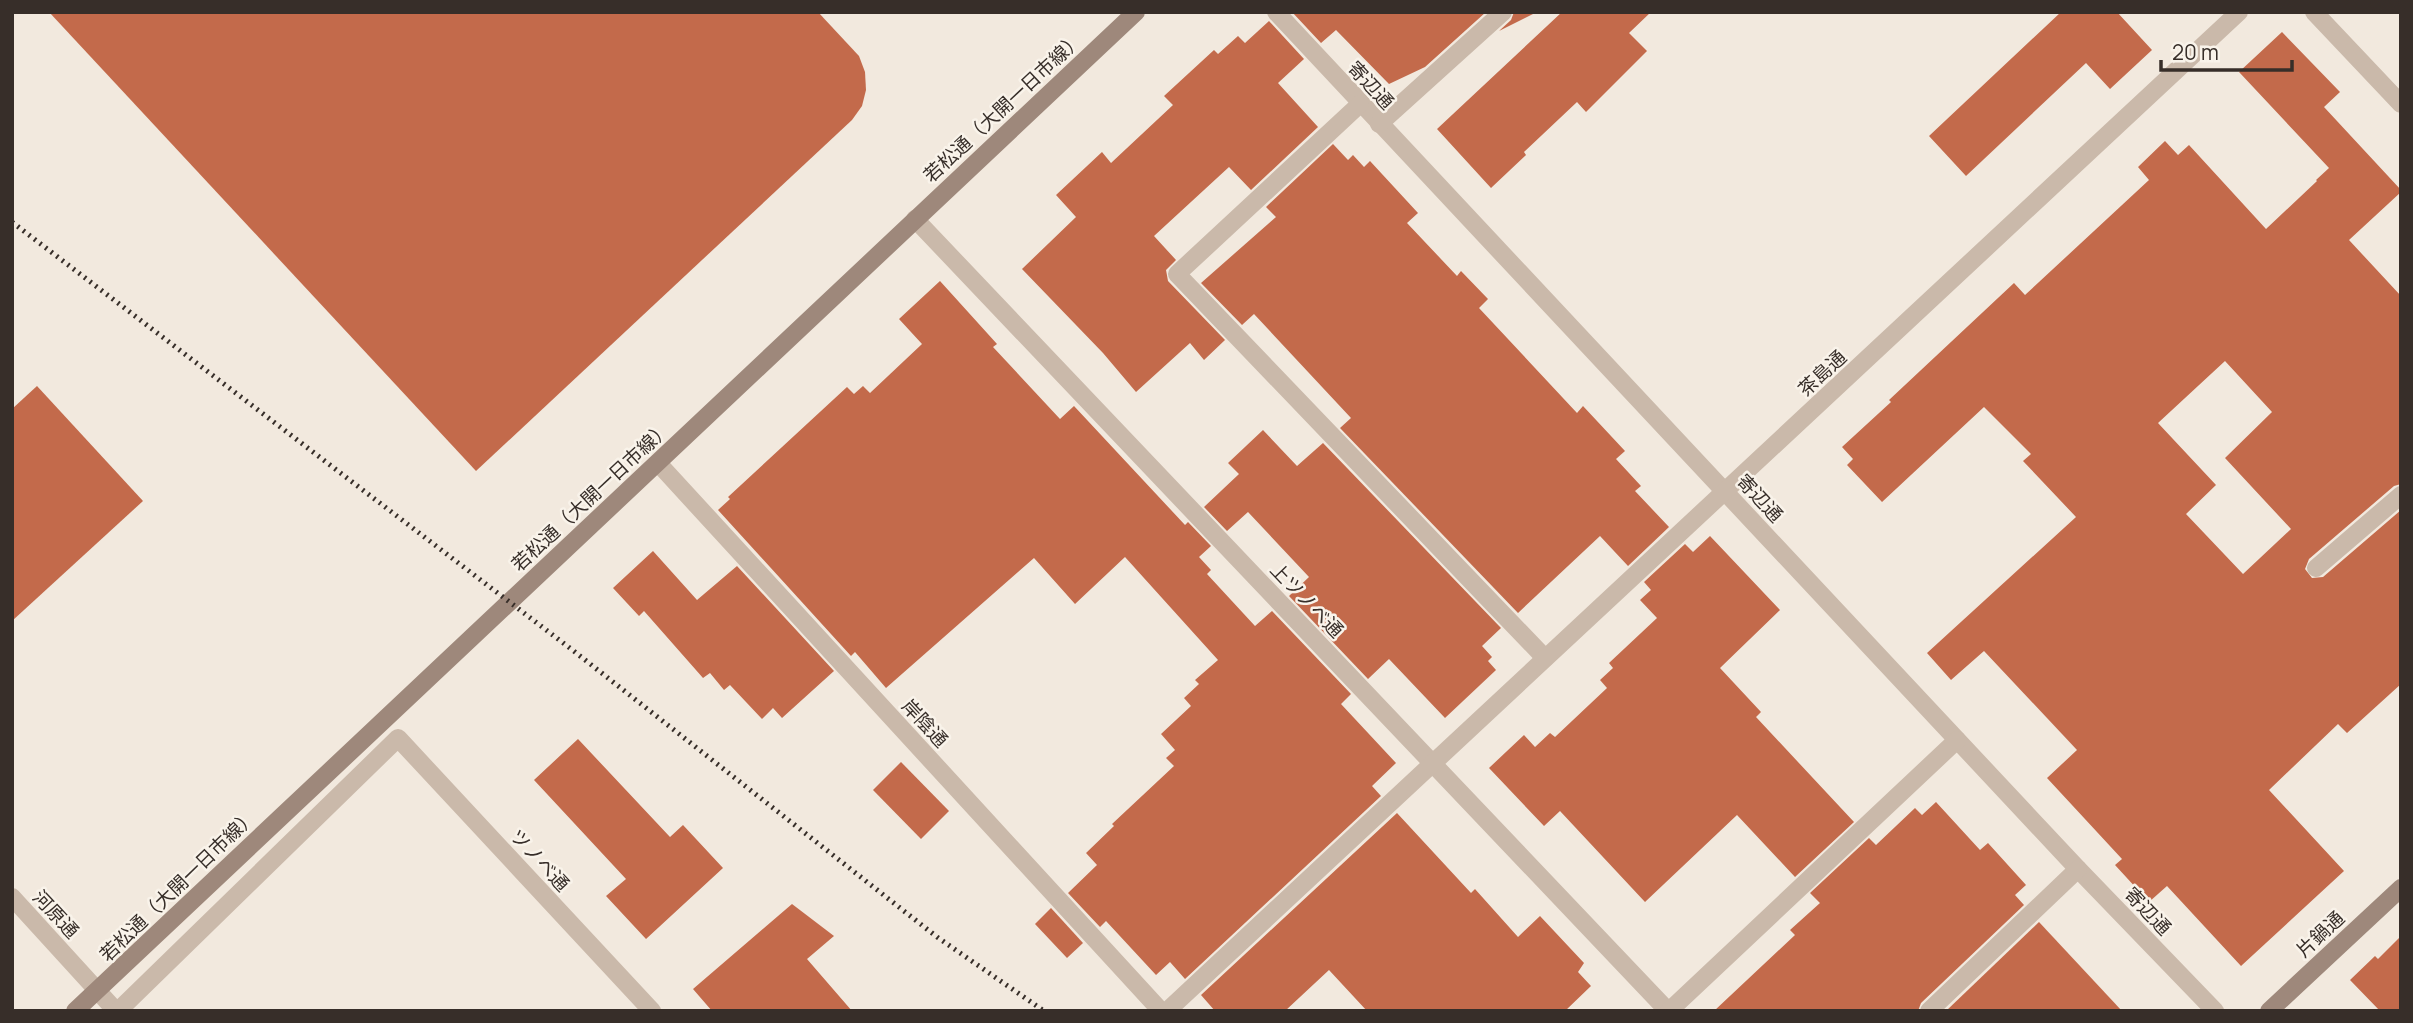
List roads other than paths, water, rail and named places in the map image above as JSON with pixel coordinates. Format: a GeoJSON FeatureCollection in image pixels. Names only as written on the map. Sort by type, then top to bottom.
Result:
{"type":"FeatureCollection","features":[{"type":"Feature","properties":{"kind":"street","name":"若松通（大開一日市線）"},"geometry":{"type":"LineString","coordinates":[[75,1011],[1136,12]]}},
{"type":"Feature","properties":{"kind":"street","name":"寄辺通"},"geometry":{"type":"LineString","coordinates":[[1276,12],[2078,869],[2215,1011]]}},
{"type":"Feature","properties":{"kind":"street"},"geometry":{"type":"LineString","coordinates":[[1379,124],[1503,12]]}},
{"type":"Feature","properties":{"kind":"street","name":"茶島通"},"geometry":{"type":"LineString","coordinates":[[1433,764],[2239,12]]}},
{"type":"Feature","properties":{"kind":"street"},"geometry":{"type":"LineString","coordinates":[[2314,12],[2401,104]]}},
{"type":"Feature","properties":{"kind":"street"},"geometry":{"type":"LineString","coordinates":[[1360,104],[1177,274],[1545,658]]}},
{"type":"Feature","properties":{"kind":"street","name":"上ツノベ通"},"geometry":{"type":"LineString","coordinates":[[915,219],[1669,1011]]}},
{"type":"Feature","properties":{"kind":"street","name":"岸陰通"},"geometry":{"type":"LineString","coordinates":[[658,463],[1161,1011]]}},
{"type":"Feature","properties":{"kind":"street"},"geometry":{"type":"LineString","coordinates":[[2316,568],[2401,495]]}},
{"type":"Feature","properties":{"kind":"street","name":"ツノベ通"},"geometry":{"type":"LineString","coordinates":[[117,1011],[398,738],[652,1011]]}},
{"type":"Feature","properties":{"kind":"street"},"geometry":{"type":"LineString","coordinates":[[1669,1011],[1957,740]]}},
{"type":"Feature","properties":{"kind":"street"},"geometry":{"type":"LineString","coordinates":[[1167,1011],[1433,764]]}},
{"type":"Feature","properties":{"kind":"street"},"geometry":{"type":"LineString","coordinates":[[1929,1011],[2078,869]]}},
{"type":"Feature","properties":{"kind":"street","name":"片鍋通"},"geometry":{"type":"LineString","coordinates":[[2269,1011],[2401,888]]}},
{"type":"Feature","properties":{"kind":"street","name":"河原通"},"geometry":{"type":"LineString","coordinates":[[12,897],[117,1011]]}},
{"type":"Feature","properties":{"kind":"railway"},"geometry":{"type":"LineString","coordinates":[[12,222],[575,652],[937,937],[1044,1011]]}}]}
